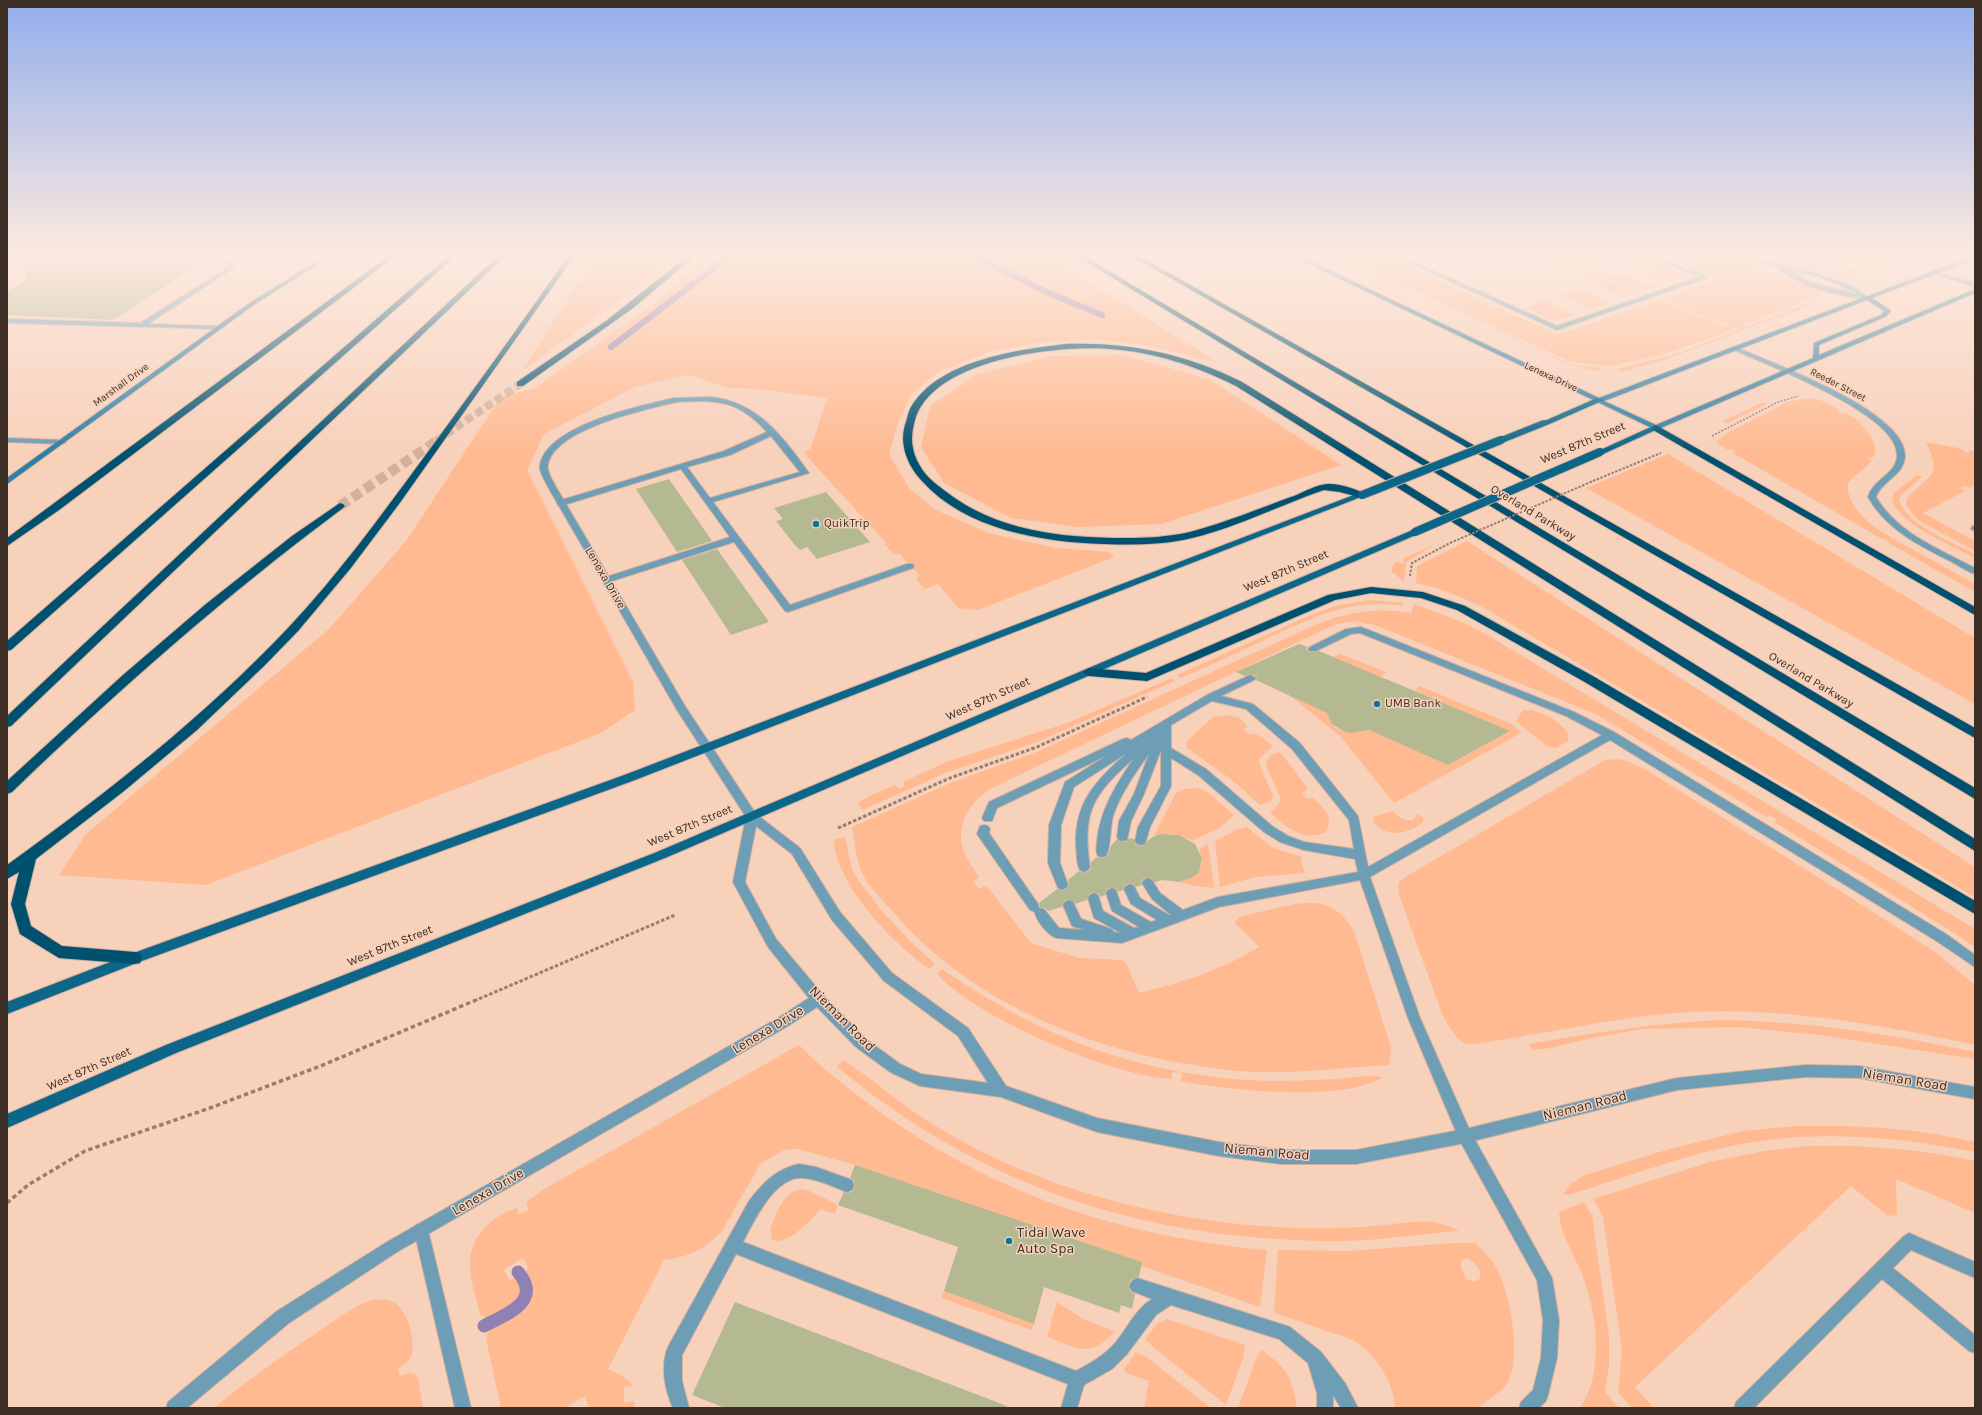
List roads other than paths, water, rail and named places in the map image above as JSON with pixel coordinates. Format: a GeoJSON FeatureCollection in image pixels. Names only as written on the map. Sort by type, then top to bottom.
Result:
{"type":"FeatureCollection","features":[{"type":"Feature","properties":{"kind":"highway"},"geometry":{"type":"LineString","coordinates":[[7,543],[97,479],[303,321]]}},
{"type":"Feature","properties":{"kind":"highway"},"geometry":{"type":"LineString","coordinates":[[7,647],[379,321]]}},
{"type":"Feature","properties":{"kind":"highway"},"geometry":{"type":"LineString","coordinates":[[7,723],[433,321]]}},
{"type":"Feature","properties":{"kind":"highway"},"geometry":{"type":"LineString","coordinates":[[7,873],[110,795],[185,734],[242,682],[292,630],[333,583],[386,515],[497,364],[527,321]]}},
{"type":"Feature","properties":{"kind":"highway"},"geometry":{"type":"LineString","coordinates":[[520,384],[610,321]]}},
{"type":"Feature","properties":{"kind":"highway","name":"Overland Parkway"},"geometry":{"type":"LineString","coordinates":[[1188,321],[1975,794]]}},
{"type":"Feature","properties":{"kind":"highway"},"geometry":{"type":"LineString","coordinates":[[1250,321],[1975,734]]}},
{"type":"Feature","properties":{"kind":"highway"},"geometry":{"type":"LineString","coordinates":[[1362,495],[1327,487],[1199,533],[1164,540],[1109,542],[1052,537],[995,523],[966,510],[947,497],[926,480],[910,456],[907,441],[908,425],[913,411],[935,386],[970,367],[994,358],[1018,352],[1067,346],[1115,347],[1163,354],[1214,370],[1239,384],[1975,846]]}},
{"type":"Feature","properties":{"kind":"highway"},"geometry":{"type":"LineString","coordinates":[[1656,428],[1975,612]]}},
{"type":"Feature","properties":{"kind":"highway"},"geometry":{"type":"LineString","coordinates":[[7,789],[126,678],[188,624],[293,540],[340,506]]}},
{"type":"Feature","properties":{"kind":"highway"},"geometry":{"type":"LineString","coordinates":[[1089,672],[1147,677],[1332,597],[1352,592],[1393,590],[1437,598],[1481,618],[1580,674],[1975,908]]}},
{"type":"Feature","properties":{"kind":"highway"},"geometry":{"type":"LineString","coordinates":[[30,856],[18,904],[26,930],[59,952],[135,958]]}},
{"type":"Feature","properties":{"kind":"main road","name":"Marshall Drive"},"geometry":{"type":"LineString","coordinates":[[7,482],[228,321]]}},
{"type":"Feature","properties":{"kind":"main road","name":"Lenexa Drive"},"geometry":{"type":"LineString","coordinates":[[1433,321],[1656,428]]}},
{"type":"Feature","properties":{"kind":"main road"},"geometry":{"type":"LineString","coordinates":[[7,1008],[135,958],[610,785],[1142,581],[1803,321]]}},
{"type":"Feature","properties":{"kind":"main road"},"geometry":{"type":"LineString","coordinates":[[1816,360],[1816,344],[1871,321]]}},
{"type":"Feature","properties":{"kind":"main road","name":"West 87th Street"},"geometry":{"type":"LineString","coordinates":[[7,1121],[171,1049],[661,855],[752,817],[1906,321]]}},
{"type":"Feature","properties":{"kind":"street"},"geometry":{"type":"LineString","coordinates":[[8,321],[218,328]]}},
{"type":"Feature","properties":{"kind":"street"},"geometry":{"type":"LineString","coordinates":[[142,325],[148,321]]}},
{"type":"Feature","properties":{"kind":"street"},"geometry":{"type":"LineString","coordinates":[[1542,321],[1557,328],[1577,321]]}},
{"type":"Feature","properties":{"kind":"street","name":"Reeder Street"},"geometry":{"type":"LineString","coordinates":[[1734,348],[1843,397],[1887,428],[1899,448],[1900,461],[1898,468],[1876,486],[1872,496],[1875,505],[1892,523],[1904,532],[1975,572]]}},
{"type":"Feature","properties":{"kind":"street","name":"Lenexa Drive"},"geometry":{"type":"LineString","coordinates":[[708,502],[805,473],[761,421],[745,408],[733,402],[703,398],[674,400],[600,421],[573,433],[557,444],[547,454],[544,466],[552,487],[561,503],[681,708],[708,747],[752,817]]}},
{"type":"Feature","properties":{"kind":"street"},"geometry":{"type":"LineString","coordinates":[[561,503],[727,453],[771,433]]}},
{"type":"Feature","properties":{"kind":"street"},"geometry":{"type":"LineString","coordinates":[[7,440],[62,442]]}},
{"type":"Feature","properties":{"kind":"street"},"geometry":{"type":"LineString","coordinates":[[682,466],[788,609],[910,566]]}},
{"type":"Feature","properties":{"kind":"street"},"geometry":{"type":"LineString","coordinates":[[606,580],[736,538]]}},
{"type":"Feature","properties":{"kind":"street"},"geometry":{"type":"LineString","coordinates":[[1313,649],[1349,631],[1361,630],[1570,714],[1610,735],[1942,938],[1975,962]]}},
{"type":"Feature","properties":{"kind":"street"},"geometry":{"type":"LineString","coordinates":[[1062,885],[1054,863],[1055,825],[1069,785],[1166,723],[1211,697],[1251,678]]}},
{"type":"Feature","properties":{"kind":"street"},"geometry":{"type":"LineString","coordinates":[[1211,697],[1249,706],[1296,746],[1354,819],[1364,875],[1414,1018],[1465,1136],[1544,1278],[1551,1320],[1549,1358],[1540,1395],[1527,1408]]}},
{"type":"Feature","properties":{"kind":"street"},"geometry":{"type":"LineString","coordinates":[[1166,723],[993,805],[983,834],[1037,910],[1056,933],[1122,938],[1218,902],[1364,875],[1610,735]]}},
{"type":"Feature","properties":{"kind":"street"},"geometry":{"type":"LineString","coordinates":[[1141,841],[1144,826],[1166,786],[1166,723]]}},
{"type":"Feature","properties":{"kind":"street"},"geometry":{"type":"LineString","coordinates":[[1123,837],[1125,821],[1139,794],[1166,723]]}},
{"type":"Feature","properties":{"kind":"street"},"geometry":{"type":"LineString","coordinates":[[1102,853],[1102,834],[1108,811],[1121,786],[1166,723]]}},
{"type":"Feature","properties":{"kind":"street"},"geometry":{"type":"LineString","coordinates":[[1084,867],[1081,849],[1084,812],[1104,780],[1166,723]]}},
{"type":"Feature","properties":{"kind":"street"},"geometry":{"type":"LineString","coordinates":[[1166,750],[1202,772],[1268,829],[1284,839],[1304,846],[1361,855]]}},
{"type":"Feature","properties":{"kind":"street"},"geometry":{"type":"LineString","coordinates":[[752,817],[796,850],[836,916],[888,977],[963,1032],[1001,1091]]}},
{"type":"Feature","properties":{"kind":"street","name":"Nieman Road"},"geometry":{"type":"LineString","coordinates":[[752,817],[739,882],[772,943],[818,999],[861,1043],[895,1068],[920,1080],[1001,1091],[1097,1125],[1220,1148],[1281,1157],[1356,1157],[1465,1136],[1677,1084],[1806,1071],[1859,1072],[1975,1093]]}},
{"type":"Feature","properties":{"kind":"street"},"geometry":{"type":"LineString","coordinates":[[1148,883],[1156,896],[1180,915]]}},
{"type":"Feature","properties":{"kind":"street"},"geometry":{"type":"LineString","coordinates":[[1130,889],[1135,901],[1167,920]]}},
{"type":"Feature","properties":{"kind":"street"},"geometry":{"type":"LineString","coordinates":[[1112,893],[1116,908],[1150,928]]}},
{"type":"Feature","properties":{"kind":"street"},"geometry":{"type":"LineString","coordinates":[[1094,898],[1098,914],[1134,934]]}},
{"type":"Feature","properties":{"kind":"street"},"geometry":{"type":"LineString","coordinates":[[1069,905],[1076,922],[1122,938]]}},
{"type":"Feature","properties":{"kind":"street","name":"Lenexa Drive"},"geometry":{"type":"LineString","coordinates":[[174,1408],[283,1317],[421,1230],[783,1022],[818,999]]}},
{"type":"Feature","properties":{"kind":"street"},"geometry":{"type":"LineString","coordinates":[[681,1408],[675,1395],[672,1376],[674,1353],[754,1206],[770,1186],[792,1173],[800,1171],[847,1185]]}},
{"type":"Feature","properties":{"kind":"street"},"geometry":{"type":"LineString","coordinates":[[421,1230],[463,1408]]}},
{"type":"Feature","properties":{"kind":"street"},"geometry":{"type":"LineString","coordinates":[[1742,1408],[1909,1241],[1975,1270]]}},
{"type":"Feature","properties":{"kind":"street"},"geometry":{"type":"LineString","coordinates":[[732,1245],[1078,1380]]}},
{"type":"Feature","properties":{"kind":"street"},"geometry":{"type":"LineString","coordinates":[[1881,1268],[1975,1345]]}},
{"type":"Feature","properties":{"kind":"street"},"geometry":{"type":"LineString","coordinates":[[1137,1286],[1284,1333],[1314,1358],[1339,1389],[1350,1408]]}},
{"type":"Feature","properties":{"kind":"street"},"geometry":{"type":"LineString","coordinates":[[1069,1408],[1078,1380],[1106,1363],[1121,1348],[1150,1309],[1168,1297]]}},
{"type":"Feature","properties":{"kind":"street"},"geometry":{"type":"LineString","coordinates":[[1314,1358],[1325,1393],[1325,1408]]}},
{"type":"Feature","properties":{"kind":"waterway"},"geometry":{"type":"LineString","coordinates":[[611,347],[645,321]]}},
{"type":"Feature","properties":{"kind":"waterway"},"geometry":{"type":"LineString","coordinates":[[484,1326],[511,1312],[519,1306],[524,1299],[526,1291],[525,1282],[518,1272]]}},
{"type":"Feature","properties":{"kind":"tunnel"},"geometry":{"type":"LineString","coordinates":[[436,441],[520,384]]}},
{"type":"Feature","properties":{"kind":"tunnel"},"geometry":{"type":"LineString","coordinates":[[340,506],[438,440]]}},
{"type":"Feature","properties":{"kind":"place","name":"QuikTrip"},"geometry":{"type":"Point","coordinates":[816,524]}},
{"type":"Feature","properties":{"kind":"place","name":"UMB Bank"},"geometry":{"type":"Point","coordinates":[1377,704]}},
{"type":"Feature","properties":{"kind":"place","name":"Tidal Wave Auto Spa"},"geometry":{"type":"Point","coordinates":[1009,1241]}}]}
